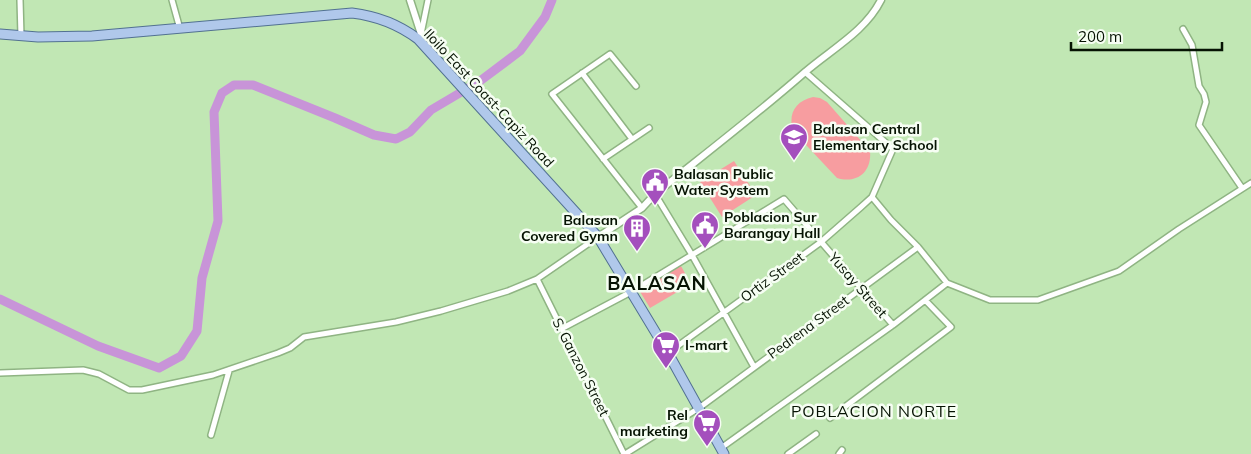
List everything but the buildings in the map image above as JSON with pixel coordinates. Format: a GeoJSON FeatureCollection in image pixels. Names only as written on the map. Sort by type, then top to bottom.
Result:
{"type":"FeatureCollection","features":[{"type":"Feature","properties":{"kind":"main road","name":"Iloilo East Coast-Capiz Road"},"geometry":{"type":"LineString","coordinates":[[0,34],[38,37],[92,36],[352,13],[370,15],[389,21],[419,36],[472,100],[598,237],[668,353],[722,451]]}},
{"type":"Feature","properties":{"kind":"street"},"geometry":{"type":"LineString","coordinates":[[20,0],[21,36]]}},
{"type":"Feature","properties":{"kind":"street"},"geometry":{"type":"LineString","coordinates":[[172,0],[180,29]]}},
{"type":"Feature","properties":{"kind":"street"},"geometry":{"type":"LineString","coordinates":[[410,0],[419,36]]}},
{"type":"Feature","properties":{"kind":"street"},"geometry":{"type":"LineString","coordinates":[[419,36],[428,0]]}},
{"type":"Feature","properties":{"kind":"street"},"geometry":{"type":"LineString","coordinates":[[0,373],[83,370],[99,374],[129,390],[142,390],[229,371],[290,348],[304,338],[396,322],[442,311],[508,291],[537,279],[642,208],[656,194],[805,72],[840,46],[875,12],[881,0]]}},
{"type":"Feature","properties":{"kind":"street"},"geometry":{"type":"LineString","coordinates":[[1183,29],[1192,45],[1200,86],[1206,102],[1199,125],[1242,188]]}},
{"type":"Feature","properties":{"kind":"street"},"geometry":{"type":"LineString","coordinates":[[636,86],[610,54],[552,94],[642,208]]}},
{"type":"Feature","properties":{"kind":"street"},"geometry":{"type":"LineString","coordinates":[[805,72],[894,149],[872,196],[890,220],[918,248],[947,283],[990,300],[1038,300],[1118,270],[1251,183]]}},
{"type":"Feature","properties":{"kind":"street"},"geometry":{"type":"LineString","coordinates":[[582,73],[632,139]]}},
{"type":"Feature","properties":{"kind":"street"},"geometry":{"type":"LineString","coordinates":[[602,159],[649,128]]}},
{"type":"Feature","properties":{"kind":"street"},"geometry":{"type":"LineString","coordinates":[[656,194],[754,367]]}},
{"type":"Feature","properties":{"kind":"street","name":"Ortiz Street"},"geometry":{"type":"LineString","coordinates":[[668,353],[821,242],[872,196]]}},
{"type":"Feature","properties":{"kind":"street","name":"Yusay Street"},"geometry":{"type":"LineString","coordinates":[[692,255],[784,198],[893,325]]}},
{"type":"Feature","properties":{"kind":"street","name":"Pedrena Street"},"geometry":{"type":"LineString","coordinates":[[625,454],[698,408],[918,248]]}},
{"type":"Feature","properties":{"kind":"street"},"geometry":{"type":"LineString","coordinates":[[561,329],[630,292],[692,255]]}},
{"type":"Feature","properties":{"kind":"street","name":"S. Ganzon Street"},"geometry":{"type":"LineString","coordinates":[[537,279],[625,454]]}},
{"type":"Feature","properties":{"kind":"street"},"geometry":{"type":"LineString","coordinates":[[722,451],[947,283]]}},
{"type":"Feature","properties":{"kind":"street"},"geometry":{"type":"LineString","coordinates":[[830,418],[951,327],[925,300]]}},
{"type":"Feature","properties":{"kind":"street"},"geometry":{"type":"LineString","coordinates":[[210,435],[229,371]]}},
{"type":"Feature","properties":{"kind":"street"},"geometry":{"type":"LineString","coordinates":[[788,454],[816,434]]}},
{"type":"Feature","properties":{"kind":"shaded area"},"geometry":{"type":"Polygon","coordinates":[[[813,97],[827,102],[870,151],[866,170],[857,178],[837,178],[793,131],[791,119],[794,109],[797,105],[813,97]]]}},
{"type":"Feature","properties":{"kind":"shaded area"},"geometry":{"type":"Polygon","coordinates":[[[734,161],[756,195],[722,217],[700,182],[734,161]]]}},
{"type":"Feature","properties":{"kind":"shaded area"},"geometry":{"type":"Polygon","coordinates":[[[681,266],[691,284],[650,308],[639,290],[681,266]]]}},
{"type":"Feature","properties":{"kind":"waterway"},"geometry":{"type":"LineString","coordinates":[[0,299],[98,346],[159,368],[181,356],[197,331],[202,278],[218,221],[214,112],[222,93],[234,85],[253,85],[374,135],[396,139],[410,132],[431,110],[480,81],[520,51],[545,17],[552,0]]}},
{"type":"Feature","properties":{"kind":"place","name":"Balasan Central Elementary School"},"geometry":{"type":"Point","coordinates":[794,161]}},
{"type":"Feature","properties":{"kind":"place","name":"Balasan Public Water System"},"geometry":{"type":"Point","coordinates":[655,206]}},
{"type":"Feature","properties":{"kind":"place","name":"Poblacion Sur Barangay Hall"},"geometry":{"type":"Point","coordinates":[705,249]}},
{"type":"Feature","properties":{"kind":"place","name":"Balasan Covered Gymn"},"geometry":{"type":"Point","coordinates":[637,252]}},
{"type":"Feature","properties":{"kind":"place","name":"I-mart"},"geometry":{"type":"Point","coordinates":[666,369]}},
{"type":"Feature","properties":{"kind":"place","name":"Rel marketing"},"geometry":{"type":"Point","coordinates":[707,447]}},
{"type":"Feature","properties":{"kind":"district","name":"BALASAN"},"geometry":{"type":"Point","coordinates":[657,283]}},
{"type":"Feature","properties":{"kind":"district","name":"POBLACION NORTE"},"geometry":{"type":"Point","coordinates":[874,411]}}]}
